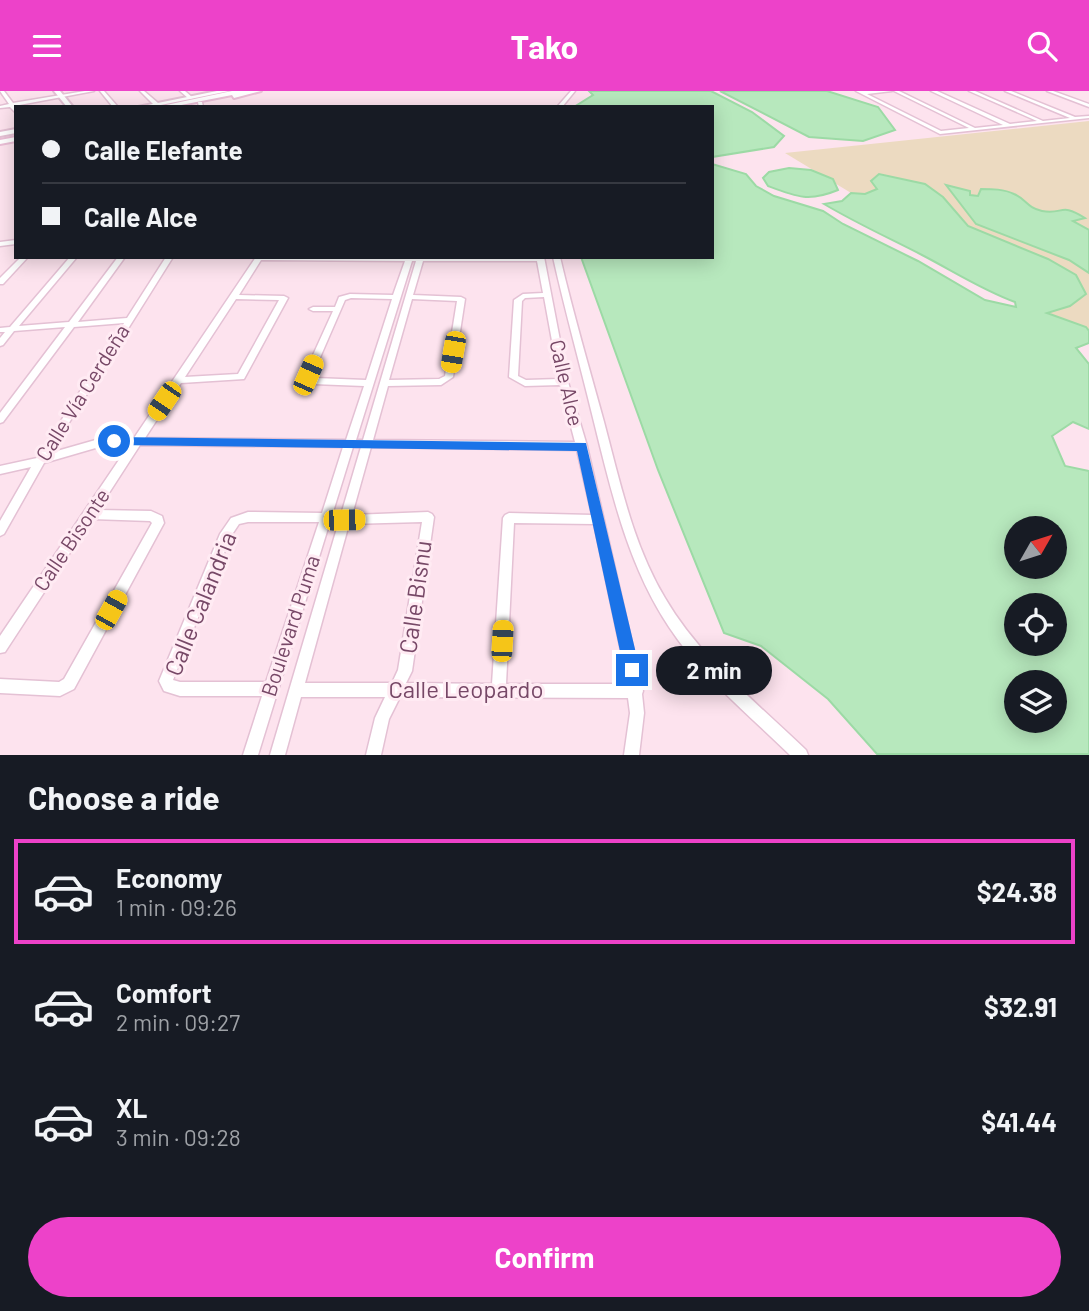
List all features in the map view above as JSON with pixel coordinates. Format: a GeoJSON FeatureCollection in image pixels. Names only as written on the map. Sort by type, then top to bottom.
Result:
{"type":"FeatureCollection","features":[{"type":"Feature","properties":{"kind":"main road"},"geometry":{"type":"LineString","coordinates":[[200,105],[258,91]]}},
{"type":"Feature","properties":{"kind":"main road"},"geometry":{"type":"LineString","coordinates":[[158,105],[234,92]]}},
{"type":"Feature","properties":{"kind":"street"},"geometry":{"type":"LineString","coordinates":[[2,91],[14,109]]}},
{"type":"Feature","properties":{"kind":"street"},"geometry":{"type":"LineString","coordinates":[[49,91],[58,95]]}},
{"type":"Feature","properties":{"kind":"street"},"geometry":{"type":"LineString","coordinates":[[0,107],[92,91]]}},
{"type":"Feature","properties":{"kind":"street"},"geometry":{"type":"LineString","coordinates":[[102,91],[114,105]]}},
{"type":"Feature","properties":{"kind":"street"},"geometry":{"type":"LineString","coordinates":[[142,91],[158,105],[234,92]]}},
{"type":"Feature","properties":{"kind":"street"},"geometry":{"type":"LineString","coordinates":[[182,91],[191,98]]}},
{"type":"Feature","properties":{"kind":"street"},"geometry":{"type":"LineString","coordinates":[[561,105],[573,91]]}},
{"type":"Feature","properties":{"kind":"street"},"geometry":{"type":"LineString","coordinates":[[861,92],[890,91]]}},
{"type":"Feature","properties":{"kind":"street"},"geometry":{"type":"LineString","coordinates":[[896,91],[974,129]]}},
{"type":"Feature","properties":{"kind":"street"},"geometry":{"type":"LineString","coordinates":[[933,91],[1009,125]]}},
{"type":"Feature","properties":{"kind":"street"},"geometry":{"type":"LineString","coordinates":[[971,91],[1044,122]]}},
{"type":"Feature","properties":{"kind":"street"},"geometry":{"type":"LineString","coordinates":[[1007,91],[1076,119]]}},
{"type":"Feature","properties":{"kind":"street"},"geometry":{"type":"LineString","coordinates":[[1048,91],[1089,105]]}},
{"type":"Feature","properties":{"kind":"street"},"geometry":{"type":"LineString","coordinates":[[1056,91],[1089,105]]}},
{"type":"Feature","properties":{"kind":"street"},"geometry":{"type":"LineString","coordinates":[[861,92],[940,133],[1089,117]]}},
{"type":"Feature","properties":{"kind":"street"},"geometry":{"type":"LineString","coordinates":[[0,282],[23,259]]}},
{"type":"Feature","properties":{"kind":"street"},"geometry":{"type":"LineString","coordinates":[[0,343],[72,259]]}},
{"type":"Feature","properties":{"kind":"street"},"geometry":{"type":"LineString","coordinates":[[0,419],[120,259]]}},
{"type":"Feature","properties":{"kind":"street","name":"Calle Vía Cerdeña"},"geometry":{"type":"LineString","coordinates":[[0,531],[38,463],[169,259]]}},
{"type":"Feature","properties":{"kind":"street","name":"Calle Bisonte"},"geometry":{"type":"LineString","coordinates":[[0,647],[259,259]]}},
{"type":"Feature","properties":{"kind":"street","name":"Boulevard Puma"},"geometry":{"type":"LineString","coordinates":[[277,754],[383,383],[409,259]]}},
{"type":"Feature","properties":{"kind":"street","name":"Boulevard Puma"},"geometry":{"type":"LineString","coordinates":[[250,754],[368,383],[420,259]]}},
{"type":"Feature","properties":{"kind":"street","name":"Calle Alce"},"geometry":{"type":"LineString","coordinates":[[540,259],[564,382],[582,446],[636,691],[635,738],[631,754]]}},
{"type":"Feature","properties":{"kind":"street"},"geometry":{"type":"LineString","coordinates":[[557,259],[615,483],[637,555],[652,589],[674,624],[705,662],[801,754]]}},
{"type":"Feature","properties":{"kind":"street"},"geometry":{"type":"LineString","coordinates":[[547,295],[523,296],[518,300],[513,377],[525,383],[564,382]]}},
{"type":"Feature","properties":{"kind":"street"},"geometry":{"type":"LineString","coordinates":[[368,383],[311,381],[308,375],[339,305],[350,296],[457,298],[462,301],[449,377],[440,382],[383,383]]}},
{"type":"Feature","properties":{"kind":"street"},"geometry":{"type":"LineString","coordinates":[[178,380],[241,377],[284,300],[281,297],[234,297]]}},
{"type":"Feature","properties":{"kind":"street"},"geometry":{"type":"LineString","coordinates":[[313,309],[339,305]]}},
{"type":"Feature","properties":{"kind":"street"},"geometry":{"type":"LineString","coordinates":[[0,330],[130,320]]}},
{"type":"Feature","properties":{"kind":"street"},"geometry":{"type":"LineString","coordinates":[[0,470],[38,463],[69,450],[99,442],[582,446]]}},
{"type":"Feature","properties":{"kind":"street"},"geometry":{"type":"LineString","coordinates":[[0,686],[60,689],[69,684],[158,523],[158,519],[151,516],[89,514]]}},
{"type":"Feature","properties":{"kind":"street","name":"Calle Calandria"},"geometry":{"type":"LineString","coordinates":[[272,689],[180,689],[169,686],[167,675],[226,534],[235,521],[248,517],[326,518]]}},
{"type":"Feature","properties":{"kind":"street","name":"Calle Bisnu"},"geometry":{"type":"LineString","coordinates":[[344,520],[428,517],[405,671],[382,718],[373,754]]}},
{"type":"Feature","properties":{"kind":"street"},"geometry":{"type":"LineString","coordinates":[[499,690],[509,518],[599,520]]}},
{"type":"Feature","properties":{"kind":"street","name":"Calle Leopardo"},"geometry":{"type":"LineString","coordinates":[[296,690],[636,691]]}},
{"type":"Feature","properties":{"kind":"shaded area"},"geometry":{"type":"Polygon","coordinates":[[[589,91],[711,91],[752,112],[784,136],[774,147],[714,157],[714,105],[577,105],[593,95],[589,91]]]}},
{"type":"Feature","properties":{"kind":"shaded area"},"geometry":{"type":"Polygon","coordinates":[[[720,91],[827,91],[878,107],[895,130],[863,141],[809,137],[720,91]]]}},
{"type":"Feature","properties":{"kind":"shaded area"},"geometry":{"type":"Polygon","coordinates":[[[1089,121],[1089,337],[785,153],[1089,121]]]}},
{"type":"Feature","properties":{"kind":"shaded area"},"geometry":{"type":"Polygon","coordinates":[[[714,165],[746,174],[756,186],[774,196],[823,211],[985,300],[1016,307],[1015,302],[979,286],[824,204],[842,201],[851,193],[865,194],[877,189],[871,181],[879,174],[925,184],[943,197],[968,226],[1048,259],[1076,275],[1086,294],[1070,306],[1047,313],[1086,327],[1089,331],[1089,343],[1076,348],[1089,364],[1089,429],[1073,422],[1052,436],[1065,466],[1089,471],[1089,754],[877,754],[828,699],[761,646],[724,633],[658,470],[582,259],[714,259],[714,165]]]}},
{"type":"Feature","properties":{"kind":"shaded area"},"geometry":{"type":"Polygon","coordinates":[[[789,168],[811,170],[833,179],[838,190],[819,196],[803,197],[768,186],[763,178],[769,172],[789,168]]]}},
{"type":"Feature","properties":{"kind":"shaded area"},"geometry":{"type":"Polygon","coordinates":[[[946,185],[970,191],[970,195],[978,196],[981,189],[1006,191],[1037,210],[1066,210],[1077,213],[1085,218],[1073,221],[1089,230],[1089,273],[1069,260],[976,224],[946,185]]]}},
{"type":"Feature","properties":{"kind":"route"},"geometry":{"type":"LineString","coordinates":[[114,441],[582,446],[632,670]]}}]}
